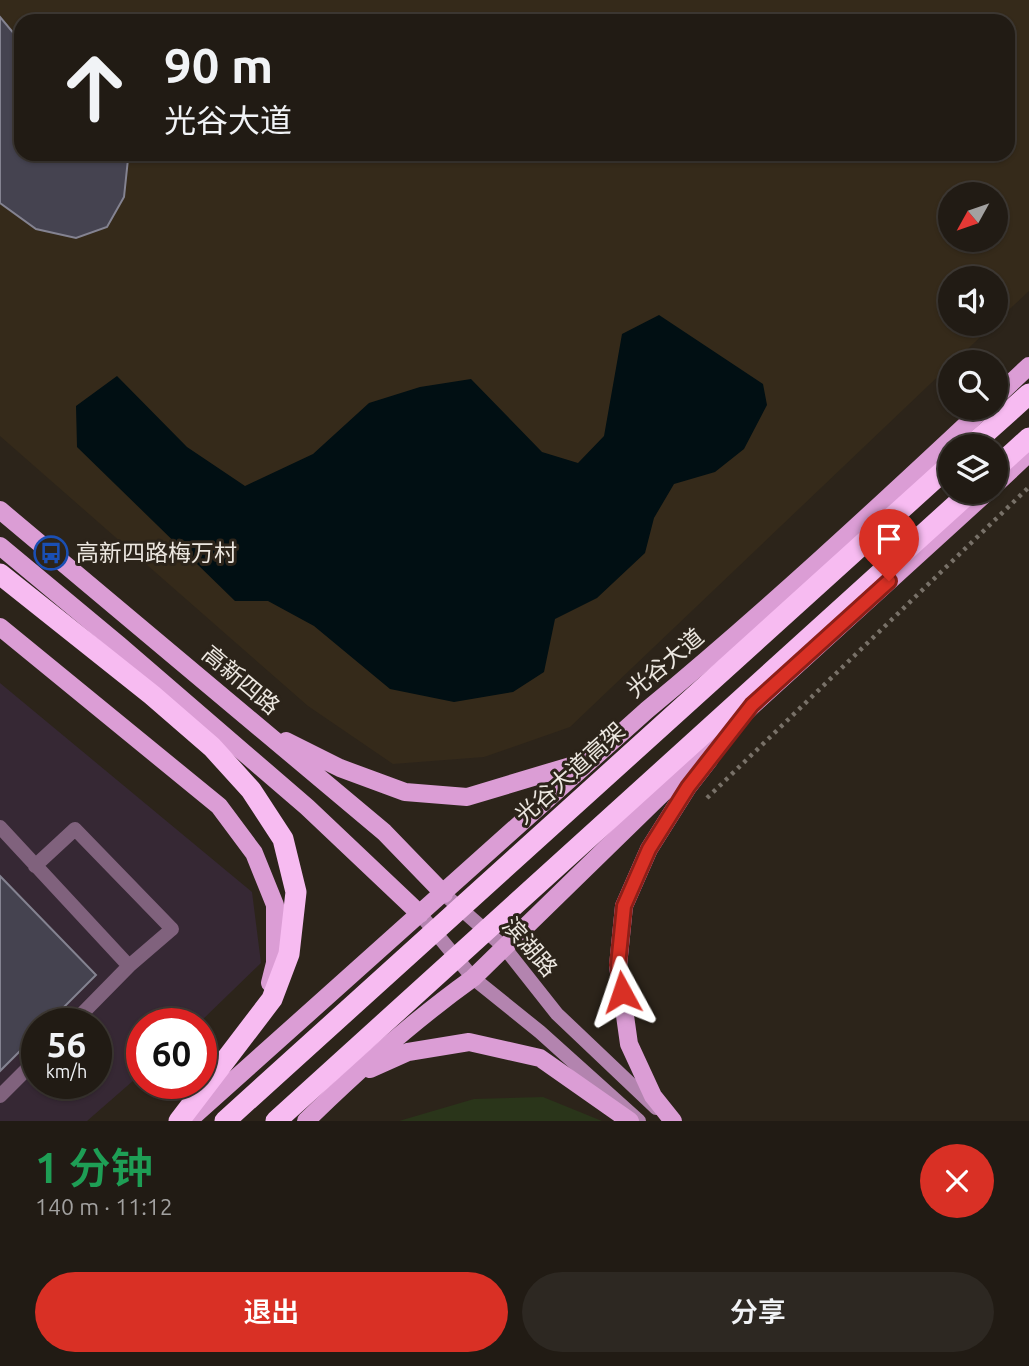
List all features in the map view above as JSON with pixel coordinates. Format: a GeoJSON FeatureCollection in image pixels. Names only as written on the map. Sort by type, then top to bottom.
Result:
{"type":"FeatureCollection","features":[{"type":"Feature","properties":{"kind":"highway"},"geometry":{"type":"LineString","coordinates":[[984,434],[1029,394]]}},
{"type":"Feature","properties":{"kind":"highway"},"geometry":{"type":"LineString","coordinates":[[1008,457],[1029,438]]}},
{"type":"Feature","properties":{"kind":"highway","name":"光谷大道高架"},"geometry":{"type":"LineString","coordinates":[[225,1121],[938,476]]}},
{"type":"Feature","properties":{"kind":"highway"},"geometry":{"type":"LineString","coordinates":[[276,1121],[957,504]]}},
{"type":"Feature","properties":{"kind":"highway"},"geometry":{"type":"LineString","coordinates":[[0,574],[152,695],[212,747],[251,790],[283,839],[296,892],[289,954],[272,999],[179,1121]]}},
{"type":"Feature","properties":{"kind":"main road"},"geometry":{"type":"LineString","coordinates":[[1008,386],[1029,366]]}},
{"type":"Feature","properties":{"kind":"main road","name":"光谷大道"},"geometry":{"type":"LineString","coordinates":[[187,1121],[862,522],[972,420]]}},
{"type":"Feature","properties":{"kind":"main road"},"geometry":{"type":"LineString","coordinates":[[1008,473],[1029,453]]}},
{"type":"Feature","properties":{"kind":"main road"},"geometry":{"type":"LineString","coordinates":[[306,1121],[351,1077],[428,1010],[473,978],[752,705],[974,504]]}},
{"type":"Feature","properties":{"kind":"main road","name":"高新四路"},"geometry":{"type":"LineString","coordinates":[[0,510],[384,832],[444,894]]}},
{"type":"Feature","properties":{"kind":"main road"},"geometry":{"type":"LineString","coordinates":[[0,546],[120,645],[307,807],[420,914],[473,978],[540,1032],[639,1121]]}},
{"type":"Feature","properties":{"kind":"main road"},"geometry":{"type":"LineString","coordinates":[[0,627],[219,806],[254,853],[275,905],[275,963],[261,1012],[235,1060],[187,1121]]}},
{"type":"Feature","properties":{"kind":"main road"},"geometry":{"type":"LineString","coordinates":[[671,1121],[653,1096],[629,1044],[618,965],[624,906],[649,849],[688,787],[752,705]]}},
{"type":"Feature","properties":{"kind":"main road"},"geometry":{"type":"LineString","coordinates":[[259,728],[340,768],[405,792],[467,797],[583,761],[647,710]]}},
{"type":"Feature","properties":{"kind":"main road","name":"滨湖路"},"geometry":{"type":"LineString","coordinates":[[444,894],[504,947],[556,1014],[671,1121]]}},
{"type":"Feature","properties":{"kind":"main road"},"geometry":{"type":"LineString","coordinates":[[351,1077],[408,1052],[469,1042],[540,1058],[630,1121]]}},
{"type":"Feature","properties":{"kind":"lane"},"geometry":{"type":"LineString","coordinates":[[0,827],[129,966]]}},
{"type":"Feature","properties":{"kind":"lane"},"geometry":{"type":"LineString","coordinates":[[35,866],[75,829],[172,929],[129,966],[88,1008]]}},
{"type":"Feature","properties":{"kind":"lane"},"geometry":{"type":"LineString","coordinates":[[0,1096],[21,1075]]}},
{"type":"Feature","properties":{"kind":"path"},"geometry":{"type":"LineString","coordinates":[[705,800],[1029,487]]}},
{"type":"Feature","properties":{"kind":"shaded area"},"geometry":{"type":"Polygon","coordinates":[[[0,0],[1029,0],[1029,291],[1008,311],[1008,266],[938,266],[938,336],[981,336],[967,350],[938,350],[938,376],[570,727],[484,757],[393,764],[308,706],[0,436],[0,0]]]}},
{"type":"Feature","properties":{"kind":"shaded area"},"geometry":{"type":"Polygon","coordinates":[[[659,315],[763,384],[767,405],[744,449],[715,472],[674,484],[654,518],[645,553],[597,598],[555,619],[544,672],[513,692],[454,702],[390,689],[314,626],[268,601],[235,601],[77,447],[76,406],[117,376],[187,447],[245,486],[313,454],[369,403],[420,387],[471,379],[542,452],[578,463],[604,436],[622,334],[659,315]]]}},
{"type":"Feature","properties":{"kind":"shaded area"},"geometry":{"type":"Polygon","coordinates":[[[0,683],[252,892],[261,963],[215,1008],[126,1008],[126,1087],[87,1121],[0,1121],[0,683]]]}},
{"type":"Feature","properties":{"kind":"green space"},"geometry":{"type":"Polygon","coordinates":[[[543,1097],[602,1121],[399,1121],[474,1099],[543,1097]]]}},
{"type":"Feature","properties":{"kind":"building"},"geometry":{"type":"Polygon","coordinates":[[[0,17],[14,34],[14,161],[128,161],[124,197],[107,227],[76,238],[36,229],[0,203],[0,17]]]}},
{"type":"Feature","properties":{"kind":"building"},"geometry":{"type":"Polygon","coordinates":[[[0,876],[96,975],[63,1008],[21,1008],[21,1050],[0,1071],[0,876]]]}},
{"type":"Feature","properties":{"kind":"place","name":"高新四路梅万村"},"geometry":{"type":"Point","coordinates":[51,553]}},
{"type":"Feature","properties":{"kind":"route"},"geometry":{"type":"LineString","coordinates":[[622,992],[618,965],[624,906],[649,849],[688,787],[752,705],[889,581]]}}]}
